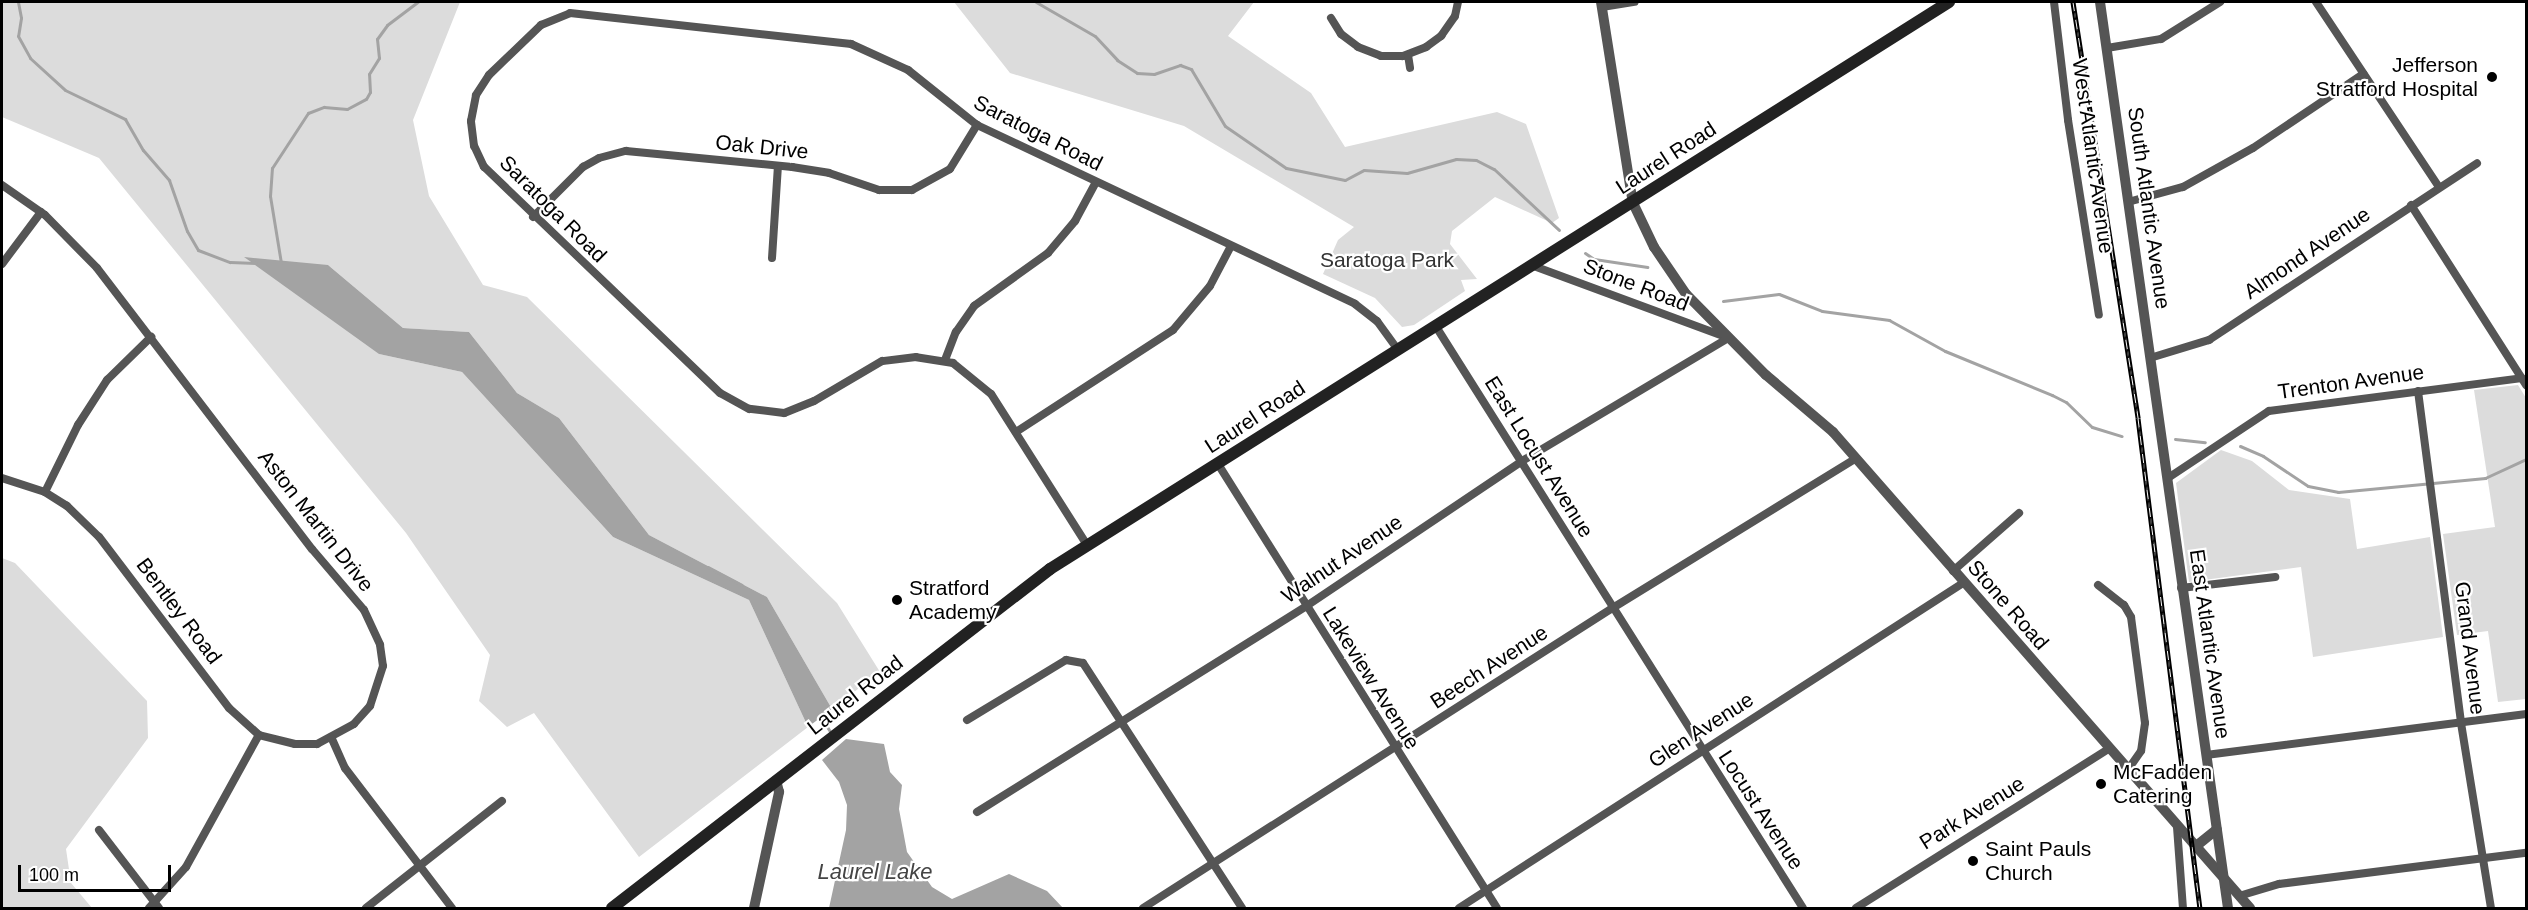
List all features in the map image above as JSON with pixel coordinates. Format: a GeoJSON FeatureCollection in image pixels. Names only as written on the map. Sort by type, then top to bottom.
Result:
{"type":"FeatureCollection","features":[{"type":"Feature","properties":{"kind":"main road","name":"Laurel Road"},"geometry":{"type":"LineString","coordinates":[[612,909],[776,780],[1087,545],[1949,2]]}},
{"type":"Feature","properties":{"kind":"street"},"geometry":{"type":"LineString","coordinates":[[1331,18],[1341,34],[1358,47],[1381,56],[1408,55],[1441,36],[1455,16],[1458,2]]}},
{"type":"Feature","properties":{"kind":"street"},"geometry":{"type":"LineString","coordinates":[[1602,4],[1635,2]]}},
{"type":"Feature","properties":{"kind":"street","name":"West Atlantic Avenue"},"geometry":{"type":"LineString","coordinates":[[2054,2],[2068,120],[2099,315]]}},
{"type":"Feature","properties":{"kind":"street","name":"South Atlantic Avenue"},"geometry":{"type":"LineString","coordinates":[[2100,2],[2159,421]]}},
{"type":"Feature","properties":{"kind":"street"},"geometry":{"type":"LineString","coordinates":[[2107,48],[2161,39],[2220,2]]}},
{"type":"Feature","properties":{"kind":"street"},"geometry":{"type":"LineString","coordinates":[[2316,2],[2439,187]]}},
{"type":"Feature","properties":{"kind":"street","name":"Stone Road"},"geometry":{"type":"LineString","coordinates":[[1602,4],[1633,203],[1647,232],[1686,294],[1728,338],[1833,432],[2250,909]]}},
{"type":"Feature","properties":{"kind":"street","name":"Saratoga Road"},"geometry":{"type":"LineString","coordinates":[[1087,545],[985,386],[945,360],[916,357],[882,361],[800,408],[777,413],[749,409],[712,387],[533,217],[481,161],[473,138],[471,111],[476,95],[495,68],[535,30],[563,15],[589,14],[851,44],[908,69],[977,125],[1355,304],[1377,321],[1397,349]]}},
{"type":"Feature","properties":{"kind":"street"},"geometry":{"type":"LineString","coordinates":[[1408,55],[1410,68]]}},
{"type":"Feature","properties":{"kind":"street"},"geometry":{"type":"LineString","coordinates":[[2128,202],[2183,187],[2253,148],[2363,74]]}},
{"type":"Feature","properties":{"kind":"street","name":"Oak Drive"},"geometry":{"type":"LineString","coordinates":[[533,217],[583,168],[616,153],[644,152],[778,166],[829,173],[888,192],[912,190],[950,170],[977,125]]}},
{"type":"Feature","properties":{"kind":"street","name":"Almond Avenue"},"geometry":{"type":"LineString","coordinates":[[2150,358],[2209,340],[2411,205],[2477,164]]}},
{"type":"Feature","properties":{"kind":"street"},"geometry":{"type":"LineString","coordinates":[[772,258],[778,166]]}},
{"type":"Feature","properties":{"kind":"street"},"geometry":{"type":"LineString","coordinates":[[945,360],[968,314],[982,299],[1048,253],[1075,221],[1096,182]]}},
{"type":"Feature","properties":{"kind":"street","name":"Aston Martin Drive"},"geometry":{"type":"LineString","coordinates":[[2,185],[41,212],[97,268],[312,549],[364,610],[380,645],[383,666],[370,706],[354,724],[332,738]]}},
{"type":"Feature","properties":{"kind":"street"},"geometry":{"type":"LineString","coordinates":[[2411,205],[2524,381]]}},
{"type":"Feature","properties":{"kind":"street"},"geometry":{"type":"LineString","coordinates":[[2,264],[41,212]]}},
{"type":"Feature","properties":{"kind":"street"},"geometry":{"type":"LineString","coordinates":[[1016,432],[1173,330],[1210,286],[1231,246]]}},
{"type":"Feature","properties":{"kind":"street","name":"Stone Road"},"geometry":{"type":"LineString","coordinates":[[1531,265],[1728,338]]}},
{"type":"Feature","properties":{"kind":"street","name":"East Locust Avenue"},"geometry":{"type":"LineString","coordinates":[[1435,325],[1522,461],[1611,609]]}},
{"type":"Feature","properties":{"kind":"street"},"geometry":{"type":"LineString","coordinates":[[45,492],[78,425],[107,380],[151,338]]}},
{"type":"Feature","properties":{"kind":"street","name":"Walnut Avenue"},"geometry":{"type":"LineString","coordinates":[[977,812],[1305,607],[1522,461],[1728,338]]}},
{"type":"Feature","properties":{"kind":"street","name":"Trenton Avenue"},"geometry":{"type":"LineString","coordinates":[[2168,478],[2269,411],[2418,391],[2524,381]]}},
{"type":"Feature","properties":{"kind":"street","name":"Grand Avenue"},"geometry":{"type":"LineString","coordinates":[[2418,391],[2461,723],[2491,909]]}},
{"type":"Feature","properties":{"kind":"street","name":"East Atlantic Avenue"},"geometry":{"type":"LineString","coordinates":[[2159,421],[2228,909]]}},
{"type":"Feature","properties":{"kind":"street","name":"Beech Avenue"},"geometry":{"type":"LineString","coordinates":[[1143,909],[1611,609],[1856,458]]}},
{"type":"Feature","properties":{"kind":"street","name":"Lakeview Avenue"},"geometry":{"type":"LineString","coordinates":[[1218,464],[1394,750],[1497,909]]}},
{"type":"Feature","properties":{"kind":"street","name":"Bentley Road"},"geometry":{"type":"LineString","coordinates":[[2,478],[45,492],[67,506],[99,537],[229,708],[259,735],[295,744],[317,744],[332,738]]}},
{"type":"Feature","properties":{"kind":"street"},"geometry":{"type":"LineString","coordinates":[[1953,571],[2019,513]]}},
{"type":"Feature","properties":{"kind":"street"},"geometry":{"type":"LineString","coordinates":[[2181,588],[2275,577]]}},
{"type":"Feature","properties":{"kind":"street","name":"Glen Avenue"},"geometry":{"type":"LineString","coordinates":[[1459,909],[1963,583]]}},
{"type":"Feature","properties":{"kind":"street"},"geometry":{"type":"LineString","coordinates":[[2098,585],[2124,605],[2131,617],[2145,723],[2141,751],[2127,771]]}},
{"type":"Feature","properties":{"kind":"street","name":"Locust Avenue"},"geometry":{"type":"LineString","coordinates":[[1611,609],[1803,909]]}},
{"type":"Feature","properties":{"kind":"street"},"geometry":{"type":"LineString","coordinates":[[967,720],[1066,660],[1080,662],[1092,671],[1242,909]]}},
{"type":"Feature","properties":{"kind":"street"},"geometry":{"type":"LineString","coordinates":[[2206,755],[2526,714]]}},
{"type":"Feature","properties":{"kind":"street"},"geometry":{"type":"LineString","coordinates":[[99,830],[155,907],[186,867],[259,735]]}},
{"type":"Feature","properties":{"kind":"street"},"geometry":{"type":"LineString","coordinates":[[332,738],[345,768],[452,909]]}},
{"type":"Feature","properties":{"kind":"street","name":"Park Avenue"},"geometry":{"type":"LineString","coordinates":[[1856,909],[2108,748]]}},
{"type":"Feature","properties":{"kind":"street"},"geometry":{"type":"LineString","coordinates":[[754,909],[779,792],[776,780]]}},
{"type":"Feature","properties":{"kind":"street"},"geometry":{"type":"LineString","coordinates":[[366,909],[502,801]]}},
{"type":"Feature","properties":{"kind":"street"},"geometry":{"type":"LineString","coordinates":[[2177,827],[2183,909]]}},
{"type":"Feature","properties":{"kind":"street"},"geometry":{"type":"LineString","coordinates":[[2195,847],[2217,829]]}},
{"type":"Feature","properties":{"kind":"street"},"geometry":{"type":"LineString","coordinates":[[2239,896],[2279,884],[2526,853]]}},
{"type":"Feature","properties":{"kind":"green space"},"geometry":{"type":"Polygon","coordinates":[[[2,2],[460,2],[413,120],[429,196],[483,285],[527,297],[837,603],[880,672],[832,709],[767,597],[649,535],[559,418],[517,393],[469,332],[403,328],[328,265],[379,354],[462,372],[613,537],[749,600],[808,727],[639,857],[534,713],[507,727],[479,701],[490,655],[406,533],[99,158],[2,117],[2,2]]]}},
{"type":"Feature","properties":{"kind":"green space","name":"Saratoga Park"},"geometry":{"type":"Polygon","coordinates":[[[954,2],[1254,2],[1228,36],[1311,93],[1345,147],[1497,112],[1526,124],[1559,218],[1552,223],[1495,197],[1452,231],[1450,244],[1477,279],[1461,280],[1465,291],[1414,325],[1402,327],[1375,298],[1323,274],[1338,240],[1354,227],[1184,126],[1010,73],[954,2]]]}},
{"type":"Feature","properties":{"kind":"green space"},"geometry":{"type":"Polygon","coordinates":[[[2518,385],[2526,398],[2526,699],[2498,702],[2488,631],[2457,635],[2443,534],[2495,527],[2474,390],[2518,385]]]}},
{"type":"Feature","properties":{"kind":"green space"},"geometry":{"type":"Polygon","coordinates":[[[2221,450],[2252,461],[2289,490],[2350,499],[2357,549],[2430,537],[2443,637],[2313,657],[2301,567],[2189,582],[2176,483],[2221,450]]]}},
{"type":"Feature","properties":{"kind":"green space"},"geometry":{"type":"Polygon","coordinates":[[[2,558],[15,563],[147,701],[148,738],[66,849],[71,883],[92,908],[2,908],[2,558]]]}},
{"type":"Feature","properties":{"kind":"water"},"geometry":{"type":"Polygon","coordinates":[[[244,257],[328,265],[403,328],[469,332],[517,393],[559,418],[649,535],[767,597],[832,709],[808,727],[749,600],[613,537],[462,372],[379,354],[244,257]]]}},
{"type":"Feature","properties":{"kind":"water","name":"Laurel Lake"},"geometry":{"type":"Polygon","coordinates":[[[846,739],[884,744],[890,772],[902,785],[899,809],[907,852],[932,887],[952,899],[1009,874],[1047,891],[1063,908],[829,908],[846,830],[847,805],[839,782],[822,760],[846,739]]]}},
{"type":"Feature","properties":{"kind":"waterway"},"geometry":{"type":"LineString","coordinates":[[18,2],[21,18],[18,36],[30,58],[65,90],[125,119],[143,150],[169,180],[187,231],[198,250],[230,262],[256,263]]}},
{"type":"Feature","properties":{"kind":"waterway"},"geometry":{"type":"LineString","coordinates":[[281,263],[270,196],[272,168],[308,113],[324,107],[347,109],[366,99],[370,92],[369,74],[379,58],[377,39],[387,25],[418,2]]}},
{"type":"Feature","properties":{"kind":"waterway"},"geometry":{"type":"LineString","coordinates":[[1036,2],[1095,36],[1117,60],[1137,73],[1154,74],[1180,65],[1191,69],[1225,126],[1286,168],[1345,180],[1364,170],[1407,173],[1456,159],[1476,160],[1494,169],[1559,230]]}},
{"type":"Feature","properties":{"kind":"waterway"},"geometry":{"type":"LineString","coordinates":[[1585,253],[1594,259],[1647,267]]}},
{"type":"Feature","properties":{"kind":"waterway"},"geometry":{"type":"LineString","coordinates":[[1723,301],[1779,294],[1822,311],[1889,320],[1945,351],[2052,395],[2066,402],[2092,427],[2122,436]]}},
{"type":"Feature","properties":{"kind":"waterway"},"geometry":{"type":"LineString","coordinates":[[2175,439],[2205,442]]}},
{"type":"Feature","properties":{"kind":"waterway"},"geometry":{"type":"LineString","coordinates":[[2240,446],[2263,456],[2308,486],[2338,492],[2485,478],[2526,459]]}},
{"type":"Feature","properties":{"kind":"waterway"},"geometry":{"type":"LineString","coordinates":[[708,567],[742,585]]}},
{"type":"Feature","properties":{"kind":"waterway"},"geometry":{"type":"LineString","coordinates":[[820,716],[831,733]]}},
{"type":"Feature","properties":{"kind":"railway"},"geometry":{"type":"LineString","coordinates":[[2073,2],[2138,418],[2200,908]]}},
{"type":"Feature","properties":{"kind":"place","name":"Jefferson Stratford Hospital"},"geometry":{"type":"Point","coordinates":[2492,77]}},
{"type":"Feature","properties":{"kind":"place","name":"Stratford Academy"},"geometry":{"type":"Point","coordinates":[897,600]}},
{"type":"Feature","properties":{"kind":"place","name":"McFadden Catering"},"geometry":{"type":"Point","coordinates":[2101,784]}},
{"type":"Feature","properties":{"kind":"place","name":"Saint Pauls Church"},"geometry":{"type":"Point","coordinates":[1973,861]}}]}
